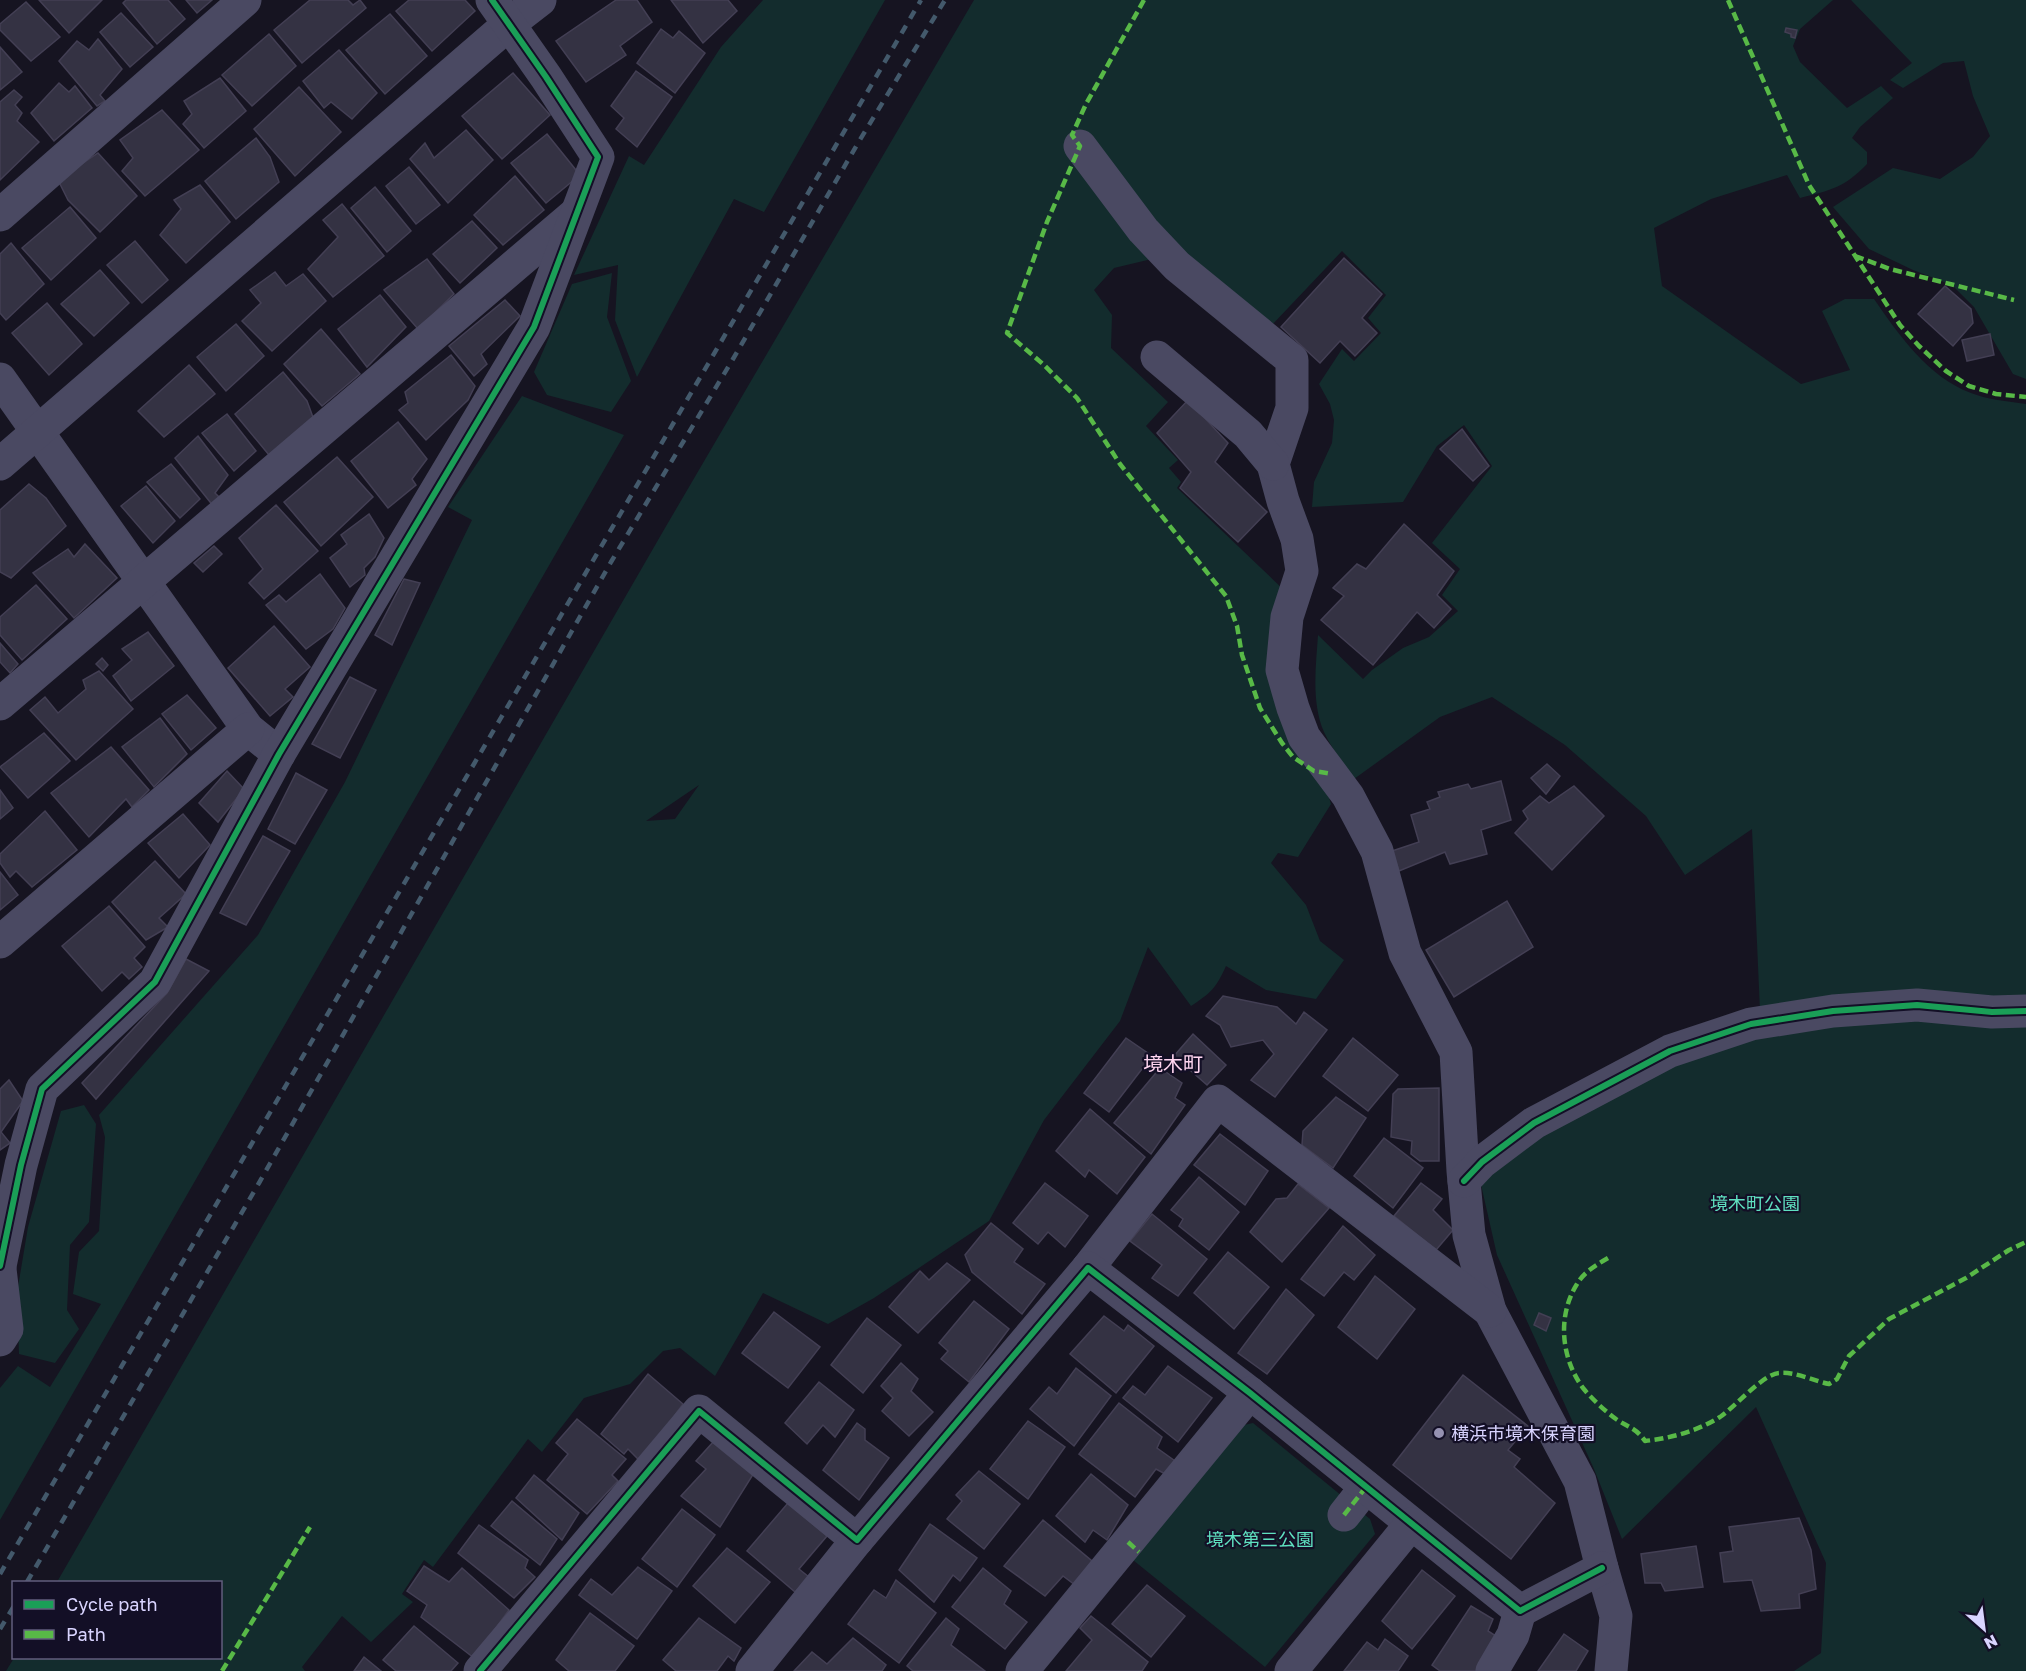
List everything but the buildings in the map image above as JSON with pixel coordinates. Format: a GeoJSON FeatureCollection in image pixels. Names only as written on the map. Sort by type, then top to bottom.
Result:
{"type":"FeatureCollection","features":[{"type":"Feature","properties":{"kind":"street"},"geometry":{"type":"LineString","coordinates":[[0,215],[245,0]]}},
{"type":"Feature","properties":{"kind":"street"},"geometry":{"type":"LineString","coordinates":[[0,464],[500,12],[540,0]]}},
{"type":"Feature","properties":{"kind":"street"},"geometry":{"type":"LineString","coordinates":[[0,1340],[7,1329],[0,1267],[11,1174],[42,1089],[155,982],[279,754],[534,327],[598,157],[500,12]]}},
{"type":"Feature","properties":{"kind":"street"},"geometry":{"type":"LineString","coordinates":[[1080,146],[1143,231],[1177,266],[1292,360],[1293,408],[1273,464]]}},
{"type":"Feature","properties":{"kind":"street"},"geometry":{"type":"LineString","coordinates":[[0,704],[576,213]]}},
{"type":"Feature","properties":{"kind":"street"},"geometry":{"type":"LineString","coordinates":[[1157,357],[1248,434],[1273,464],[1297,539],[1302,571],[1287,617],[1282,670],[1304,737],[1348,796],[1377,851],[1404,953],[1456,1052],[1469,1235],[1490,1311],[1580,1481],[1616,1616],[1611,1671]]}},
{"type":"Feature","properties":{"kind":"street"},"geometry":{"type":"LineString","coordinates":[[0,379],[248,729],[279,754]]}},
{"type":"Feature","properties":{"kind":"street"},"geometry":{"type":"LineString","coordinates":[[0,942],[248,729]]}},
{"type":"Feature","properties":{"kind":"street"},"geometry":{"type":"LineString","coordinates":[[1464,1181],[1482,1162],[1534,1123],[1670,1052],[1751,1024],[1833,1011],[1917,1005],[1992,1012],[2026,1011]]}},
{"type":"Feature","properties":{"kind":"street"},"geometry":{"type":"LineString","coordinates":[[752,1671],[857,1540],[1088,1268],[1218,1101],[1490,1311]]}},
{"type":"Feature","properties":{"kind":"street"},"geometry":{"type":"LineString","coordinates":[[1088,1268],[1250,1393],[1520,1611]]}},
{"type":"Feature","properties":{"kind":"street"},"geometry":{"type":"LineString","coordinates":[[1022,1671],[1134,1547],[1250,1393]]}},
{"type":"Feature","properties":{"kind":"street"},"geometry":{"type":"LineString","coordinates":[[480,1671],[699,1411],[857,1540]]}},
{"type":"Feature","properties":{"kind":"street"},"geometry":{"type":"LineString","coordinates":[[1344,1515],[1366,1487]]}},
{"type":"Feature","properties":{"kind":"street"},"geometry":{"type":"LineString","coordinates":[[1291,1671],[1412,1524]]}},
{"type":"Feature","properties":{"kind":"street"},"geometry":{"type":"LineString","coordinates":[[1492,1671],[1514,1635],[1520,1611],[1602,1568]]}},
{"type":"Feature","properties":{"kind":"green space"},"geometry":{"type":"Polygon","coordinates":[[[763,0],[885,0],[764,212],[734,199],[637,377],[615,320],[618,265],[574,275],[629,156],[644,165],[721,47],[763,0]]]}},
{"type":"Feature","properties":{"kind":"green space","name":"境木町公園"},"geometry":{"type":"Polygon","coordinates":[[[974,0],[1833,0],[1800,29],[1793,46],[1800,62],[1847,108],[1881,86],[1893,98],[1860,127],[1852,138],[1867,152],[1867,164],[1844,183],[1820,193],[1800,198],[1787,175],[1711,199],[1654,228],[1662,286],[1801,384],[1850,370],[1822,311],[1845,299],[1874,299],[1916,354],[1941,377],[1977,395],[2026,404],[2026,1671],[1794,1671],[1821,1653],[1826,1563],[1756,1407],[1622,1539],[1594,1469],[1497,1255],[1477,1167],[1760,1011],[1752,829],[1685,875],[1646,816],[1565,745],[1492,697],[1440,717],[1354,779],[1330,744],[1317,709],[1315,684],[1318,635],[1363,679],[1403,648],[1429,637],[1458,611],[1442,595],[1460,569],[1432,543],[1492,466],[1464,425],[1437,446],[1403,502],[1312,507],[1314,482],[1332,443],[1334,420],[1330,404],[1319,384],[1342,349],[1354,361],[1381,333],[1368,318],[1386,295],[1342,251],[1271,326],[1181,252],[1114,268],[1094,290],[1112,315],[1111,348],[1168,402],[1146,426],[1178,460],[1169,468],[1181,482],[1177,488],[1285,591],[1275,624],[1331,804],[1298,857],[1278,853],[1271,863],[1306,905],[1320,941],[1344,960],[1316,999],[1266,990],[1226,966],[1212,989],[1191,1006],[1148,947],[1120,1021],[1044,1120],[989,1221],[874,1298],[828,1324],[763,1293],[715,1376],[680,1348],[663,1351],[630,1384],[584,1398],[542,1452],[528,1439],[433,1567],[424,1560],[402,1594],[413,1602],[371,1642],[342,1616],[302,1667],[305,1671],[6,1671],[13,1659],[222,1659],[222,1581],[58,1581],[665,528],[974,0]],[[699,785],[646,821],[675,819],[699,785]]]}},
{"type":"Feature","properties":{"kind":"green space"},"geometry":{"type":"Polygon","coordinates":[[[1851,0],[2026,0],[2026,379],[2013,374],[1974,307],[1952,285],[1869,249],[1833,207],[1893,168],[1940,179],[1973,157],[1990,136],[1973,96],[1964,61],[1943,63],[1903,88],[1890,80],[1912,63],[1851,0]]]}},
{"type":"Feature","properties":{"kind":"green space"},"geometry":{"type":"Polygon","coordinates":[[[612,273],[607,317],[631,381],[611,412],[547,395],[534,372],[572,284],[612,273]]]}},
{"type":"Feature","properties":{"kind":"green space"},"geometry":{"type":"Polygon","coordinates":[[[522,396],[624,435],[0,1520],[0,1388],[18,1366],[50,1387],[101,1304],[73,1294],[79,1252],[99,1231],[105,1137],[99,1115],[258,935],[345,782],[472,520],[448,507],[522,396]]]}},
{"type":"Feature","properties":{"kind":"green space"},"geometry":{"type":"Polygon","coordinates":[[[84,1105],[96,1124],[89,1222],[70,1245],[67,1310],[79,1329],[55,1363],[19,1354],[17,1293],[28,1227],[61,1111],[84,1105]]]}},
{"type":"Feature","properties":{"kind":"green space","name":"境木第三公園"},"geometry":{"type":"Polygon","coordinates":[[[1253,1423],[1370,1519],[1375,1534],[1265,1667],[1133,1560],[1244,1425],[1253,1423]]]}},
{"type":"Feature","properties":{"kind":"railway"},"geometry":{"type":"LineString","coordinates":[[0,1574],[921,0]]}},
{"type":"Feature","properties":{"kind":"railway"},"geometry":{"type":"LineString","coordinates":[[28,1581],[259,1183],[611,562],[945,0]]}},
{"type":"Feature","properties":{"kind":"railway"},"geometry":{"type":"LineString","coordinates":[[0,1629],[12,1609]]}},
{"type":"Feature","properties":{"kind":"marked path"},"geometry":{"type":"LineString","coordinates":[[1144,0],[1086,104],[1072,135],[1080,146],[1047,222],[1007,333],[1077,398],[1120,464],[1226,596],[1237,626],[1242,655],[1260,708],[1282,743],[1293,757],[1314,771],[1332,774]]}},
{"type":"Feature","properties":{"kind":"marked path"},"geometry":{"type":"LineString","coordinates":[[1728,0],[1809,185],[1900,325],[1946,371],[1969,386],[1996,394],[2026,397]]}},
{"type":"Feature","properties":{"kind":"marked path"},"geometry":{"type":"LineString","coordinates":[[1855,256],[1890,269],[2014,300]]}},
{"type":"Feature","properties":{"kind":"marked path"},"geometry":{"type":"LineString","coordinates":[[1608,1258],[1583,1276],[1571,1296],[1564,1323],[1566,1350],[1576,1376],[1594,1401],[1616,1419],[1635,1430],[1645,1441],[1684,1433],[1711,1422],[1772,1375],[1791,1373],[1829,1384],[1837,1379],[1849,1356],[1889,1319],[1966,1278],[2009,1250],[2026,1242]]}},
{"type":"Feature","properties":{"kind":"marked path"},"geometry":{"type":"LineString","coordinates":[[1344,1515],[1366,1487]]}},
{"type":"Feature","properties":{"kind":"marked path"},"geometry":{"type":"LineString","coordinates":[[222,1671],[310,1527]]}},
{"type":"Feature","properties":{"kind":"marked path"},"geometry":{"type":"LineString","coordinates":[[1128,1542],[1139,1552]]}},
{"type":"Feature","properties":{"kind":"cycle path"},"geometry":{"type":"LineString","coordinates":[[0,1266],[21,1165],[42,1089],[155,982],[279,754],[534,327],[598,157],[492,0]]}},
{"type":"Feature","properties":{"kind":"cycle path"},"geometry":{"type":"LineString","coordinates":[[1464,1181],[1482,1162],[1534,1123],[1670,1051],[1751,1024],[1833,1011],[1917,1005],[1992,1012],[2026,1011]]}},
{"type":"Feature","properties":{"kind":"cycle path"},"geometry":{"type":"LineString","coordinates":[[480,1671],[699,1411],[857,1540],[1088,1268],[1250,1393],[1520,1611],[1602,1568]]}},
{"type":"Feature","properties":{"kind":"place","name":"横浜市境木保育園"},"geometry":{"type":"Point","coordinates":[1439,1433]}},
{"type":"Feature","properties":{"kind":"district","name":"境木町"},"geometry":{"type":"Point","coordinates":[1173,1063]}}]}
